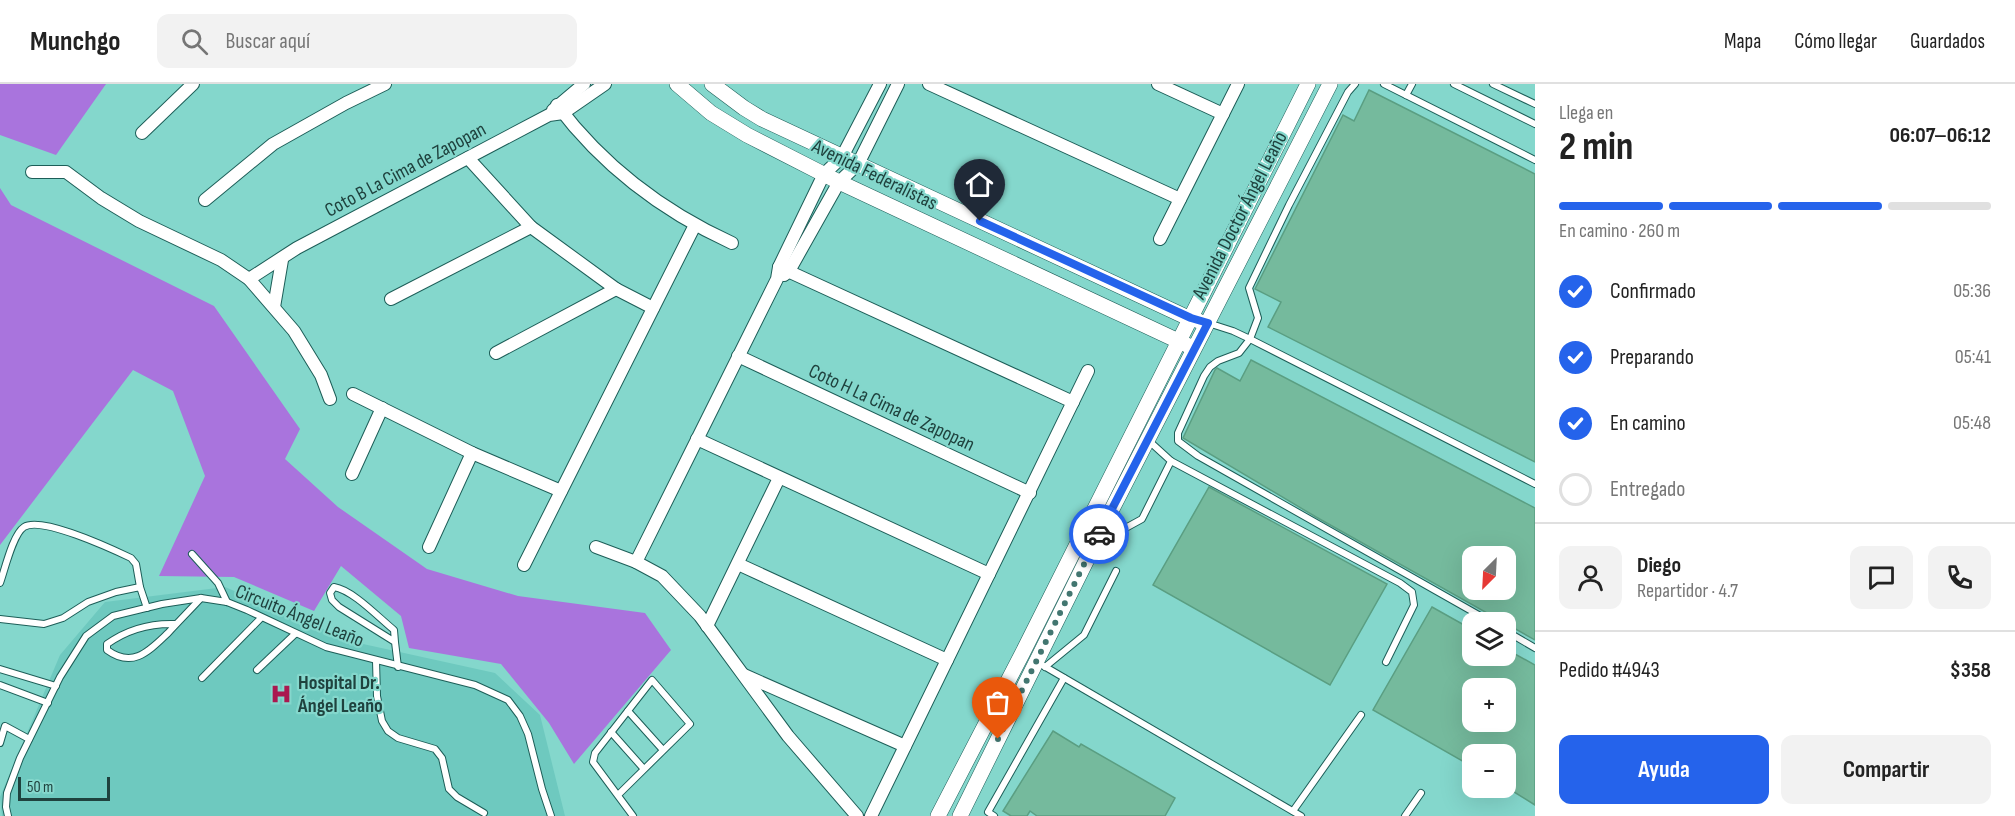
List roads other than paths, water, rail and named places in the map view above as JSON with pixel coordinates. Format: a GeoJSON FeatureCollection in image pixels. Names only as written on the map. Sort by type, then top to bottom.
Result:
{"type":"FeatureCollection","features":[{"type":"Feature","properties":{"kind":"street"},"geometry":{"type":"LineString","coordinates":[[141,133],[193,84]]}},
{"type":"Feature","properties":{"kind":"street"},"geometry":{"type":"LineString","coordinates":[[205,200],[273,144],[385,84]]}},
{"type":"Feature","properties":{"kind":"street"},"geometry":{"type":"LineString","coordinates":[[584,84],[560,109],[582,135],[623,176],[670,210],[732,243]]}},
{"type":"Feature","properties":{"kind":"street","name":"Coto B La Cima de Zapopan"},"geometry":{"type":"LineString","coordinates":[[249,279],[282,260],[297,248],[605,84]]}},
{"type":"Feature","properties":{"kind":"street","name":"Avenida Federalistas"},"geometry":{"type":"LineString","coordinates":[[677,84],[711,113],[747,135],[839,182],[1195,348]]}},
{"type":"Feature","properties":{"kind":"street","name":"Avenida Federalistas"},"geometry":{"type":"LineString","coordinates":[[712,84],[762,119],[1191,318],[1208,323]]}},
{"type":"Feature","properties":{"kind":"street"},"geometry":{"type":"LineString","coordinates":[[782,273],[824,174],[842,157],[880,84]]}},
{"type":"Feature","properties":{"kind":"street"},"geometry":{"type":"LineString","coordinates":[[636,562],[738,356],[782,273],[839,182],[858,164],[898,84]]}},
{"type":"Feature","properties":{"kind":"street"},"geometry":{"type":"LineString","coordinates":[[929,84],[1180,200]]}},
{"type":"Feature","properties":{"kind":"street"},"geometry":{"type":"LineString","coordinates":[[1158,84],[1223,114]]}},
{"type":"Feature","properties":{"kind":"street"},"geometry":{"type":"LineString","coordinates":[[1160,239],[1238,84]]}},
{"type":"Feature","properties":{"kind":"street","name":"Avenida Doctor Ángel Leaño"},"geometry":{"type":"LineString","coordinates":[[960,816],[1034,661],[1179,341],[1308,84]]}},
{"type":"Feature","properties":{"kind":"street","name":"Avenida Doctor Ángel Leaño"},"geometry":{"type":"LineString","coordinates":[[938,816],[1034,661],[1330,84]]}},
{"type":"Feature","properties":{"kind":"street"},"geometry":{"type":"LineString","coordinates":[[862,120],[877,127]]}},
{"type":"Feature","properties":{"kind":"street"},"geometry":{"type":"LineString","coordinates":[[468,158],[531,227],[616,289],[653,308]]}},
{"type":"Feature","properties":{"kind":"street"},"geometry":{"type":"LineString","coordinates":[[32,172],[66,172],[101,198],[139,221],[221,260],[249,279],[294,331],[321,375],[330,399]]}},
{"type":"Feature","properties":{"kind":"street"},"geometry":{"type":"LineString","coordinates":[[1260,179],[1277,188]]}},
{"type":"Feature","properties":{"kind":"street"},"geometry":{"type":"LineString","coordinates":[[524,565],[695,225]]}},
{"type":"Feature","properties":{"kind":"street"},"geometry":{"type":"LineString","coordinates":[[391,299],[531,227]]}},
{"type":"Feature","properties":{"kind":"street"},"geometry":{"type":"LineString","coordinates":[[274,308],[282,260]]}},
{"type":"Feature","properties":{"kind":"street"},"geometry":{"type":"LineString","coordinates":[[782,273],[1073,402]]}},
{"type":"Feature","properties":{"kind":"street"},"geometry":{"type":"LineString","coordinates":[[496,353],[616,289]]}},
{"type":"Feature","properties":{"kind":"street","name":"Coto H La Cima de Zapopan"},"geometry":{"type":"LineString","coordinates":[[738,356],[1030,493]]}},
{"type":"Feature","properties":{"kind":"street"},"geometry":{"type":"LineString","coordinates":[[871,816],[1089,371]]}},
{"type":"Feature","properties":{"kind":"street"},"geometry":{"type":"LineString","coordinates":[[353,394],[472,453],[561,491]]}},
{"type":"Feature","properties":{"kind":"street"},"geometry":{"type":"LineString","coordinates":[[352,474],[382,408]]}},
{"type":"Feature","properties":{"kind":"street"},"geometry":{"type":"LineString","coordinates":[[697,439],[989,574]]}},
{"type":"Feature","properties":{"kind":"street"},"geometry":{"type":"LineString","coordinates":[[429,546],[472,453]]}},
{"type":"Feature","properties":{"kind":"street"},"geometry":{"type":"LineString","coordinates":[[707,626],[779,478]]}},
{"type":"Feature","properties":{"kind":"street"},"geometry":{"type":"LineString","coordinates":[[596,547],[636,562],[662,576],[707,626],[788,736],[857,816]]}},
{"type":"Feature","properties":{"kind":"street"},"geometry":{"type":"LineString","coordinates":[[738,564],[947,660]]}},
{"type":"Feature","properties":{"kind":"street"},"geometry":{"type":"LineString","coordinates":[[743,674],[905,746]]}},
{"type":"Feature","properties":{"kind":"lane"},"geometry":{"type":"LineString","coordinates":[[1355,84],[1348,92],[1289,205],[1249,288],[1258,318],[1250,339],[1239,353],[1218,361],[1210,367],[1178,433],[1178,441],[1198,456],[1473,612]]}},
{"type":"Feature","properties":{"kind":"lane"},"geometry":{"type":"LineString","coordinates":[[1384,84],[1535,160]]}},
{"type":"Feature","properties":{"kind":"lane"},"geometry":{"type":"LineString","coordinates":[[1407,95],[1412,84]]}},
{"type":"Feature","properties":{"kind":"lane"},"geometry":{"type":"LineString","coordinates":[[1454,84],[1535,124]]}},
{"type":"Feature","properties":{"kind":"lane"},"geometry":{"type":"LineString","coordinates":[[1493,84],[1535,104]]}},
{"type":"Feature","properties":{"kind":"lane"},"geometry":{"type":"LineString","coordinates":[[1208,323],[1250,339],[1535,484]]}},
{"type":"Feature","properties":{"kind":"lane"},"geometry":{"type":"LineString","coordinates":[[1148,439],[1172,461],[1400,583],[1412,592],[1414,605],[1386,662]]}},
{"type":"Feature","properties":{"kind":"lane"},"geometry":{"type":"LineString","coordinates":[[1094,545],[1142,519],[1172,461]]}},
{"type":"Feature","properties":{"kind":"lane"},"geometry":{"type":"LineString","coordinates":[[0,583],[17,535],[25,526],[34,525],[86,537],[130,558],[136,564],[147,608]]}},
{"type":"Feature","properties":{"kind":"lane"},"geometry":{"type":"LineString","coordinates":[[192,554],[218,583],[227,602]]}},
{"type":"Feature","properties":{"kind":"lane"},"geometry":{"type":"LineString","coordinates":[[1034,661],[1084,635],[1116,571]]}},
{"type":"Feature","properties":{"kind":"lane"},"geometry":{"type":"LineString","coordinates":[[0,619],[44,624],[63,618],[88,602],[116,592],[140,587]]}},
{"type":"Feature","properties":{"kind":"lane"},"geometry":{"type":"LineString","coordinates":[[395,642],[339,607],[332,600],[330,593],[334,587],[341,588],[354,597],[394,630],[398,667]]}},
{"type":"Feature","properties":{"kind":"lane"},"geometry":{"type":"LineString","coordinates":[[176,624],[156,623],[120,635],[107,644],[107,650],[116,656],[136,658],[148,652],[176,624],[201,598]]}},
{"type":"Feature","properties":{"kind":"lane","name":"Circuito Ángel Leaño"},"geometry":{"type":"LineString","coordinates":[[8,816],[7,793],[29,739],[56,686],[86,636],[113,616],[201,598],[227,602],[326,647],[475,685],[508,700],[520,716],[528,734],[551,816]]}},
{"type":"Feature","properties":{"kind":"lane"},"geometry":{"type":"LineString","coordinates":[[202,678],[261,618]]}},
{"type":"Feature","properties":{"kind":"lane"},"geometry":{"type":"LineString","coordinates":[[257,670],[295,634]]}},
{"type":"Feature","properties":{"kind":"lane"},"geometry":{"type":"LineString","coordinates":[[1516,637],[1535,648]]}},
{"type":"Feature","properties":{"kind":"lane"},"geometry":{"type":"LineString","coordinates":[[376,661],[377,696],[382,721],[388,731],[398,738],[435,749],[442,758],[449,789],[457,797],[484,813]]}},
{"type":"Feature","properties":{"kind":"lane"},"geometry":{"type":"LineString","coordinates":[[1034,661],[1301,816]]}},
{"type":"Feature","properties":{"kind":"lane"},"geometry":{"type":"LineString","coordinates":[[0,669],[56,686]]}},
{"type":"Feature","properties":{"kind":"lane"},"geometry":{"type":"LineString","coordinates":[[994,816],[988,812],[1064,678]]}},
{"type":"Feature","properties":{"kind":"lane"},"geometry":{"type":"LineString","coordinates":[[618,795],[690,724],[652,680],[595,753],[593,762],[633,816]]}},
{"type":"Feature","properties":{"kind":"lane"},"geometry":{"type":"LineString","coordinates":[[0,686],[48,703]]}},
{"type":"Feature","properties":{"kind":"lane"},"geometry":{"type":"LineString","coordinates":[[628,711],[663,750]]}},
{"type":"Feature","properties":{"kind":"lane"},"geometry":{"type":"LineString","coordinates":[[1293,811],[1361,715]]}},
{"type":"Feature","properties":{"kind":"lane"},"geometry":{"type":"LineString","coordinates":[[0,743],[3,724],[29,739]]}},
{"type":"Feature","properties":{"kind":"lane"},"geometry":{"type":"LineString","coordinates":[[611,732],[643,768]]}},
{"type":"Feature","properties":{"kind":"lane"},"geometry":{"type":"LineString","coordinates":[[1405,816],[1421,792]]}},
{"type":"Feature","properties":{"kind":"place","name":"Hospital Dr. Ángel Leaño"},"geometry":{"type":"Point","coordinates":[281,694]}}]}
